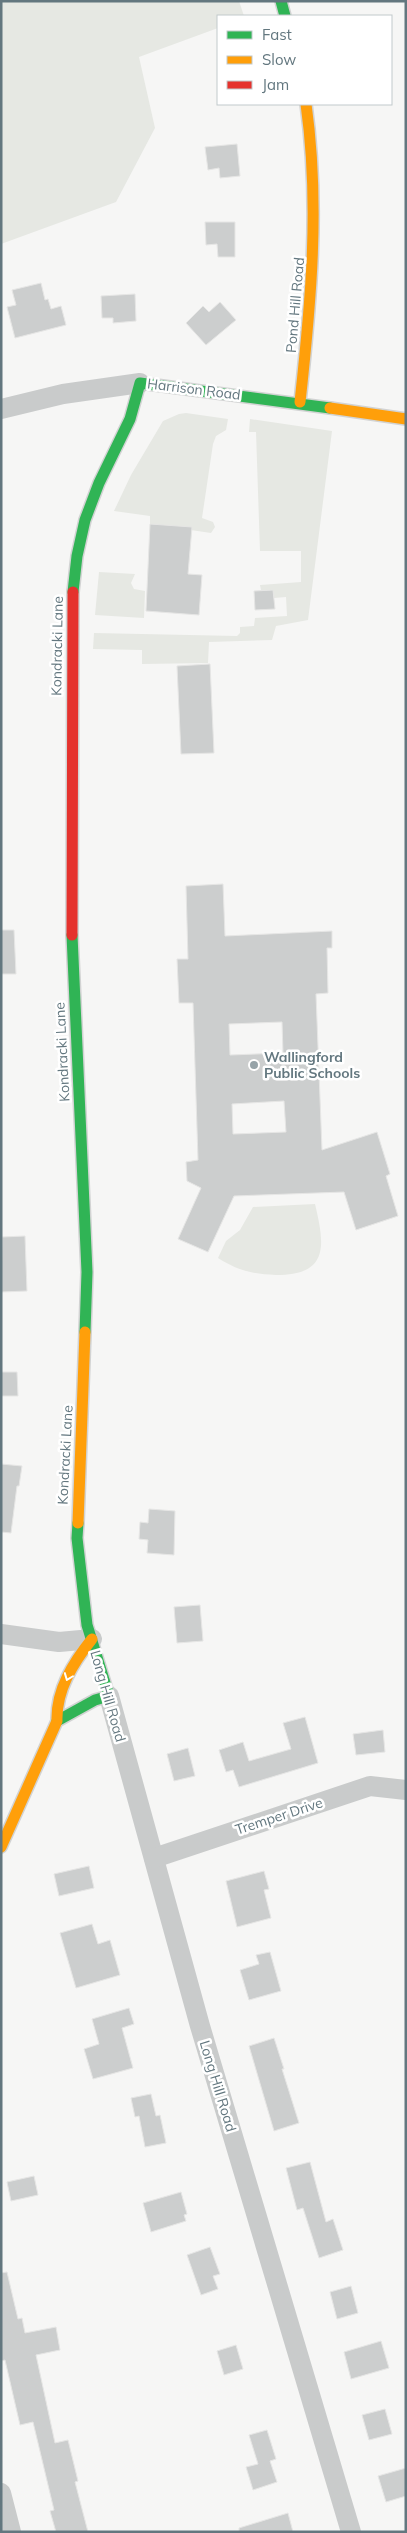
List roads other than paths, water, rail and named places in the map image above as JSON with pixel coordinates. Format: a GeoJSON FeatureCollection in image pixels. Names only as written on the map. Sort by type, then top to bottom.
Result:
{"type":"FeatureCollection","features":[{"type":"Feature","properties":{"kind":"main road"},"geometry":{"type":"LineString","coordinates":[[281,1],[285,15]]}},
{"type":"Feature","properties":{"kind":"main road","name":"Pond Hill Road"},"geometry":{"type":"LineString","coordinates":[[300,402],[314,281],[317,212],[314,148],[306,105]]}},
{"type":"Feature","properties":{"kind":"main road","name":"Harrison Road"},"geometry":{"type":"LineString","coordinates":[[140,383],[300,402]]}},
{"type":"Feature","properties":{"kind":"main road","name":"Kondracki Lane"},"geometry":{"type":"LineString","coordinates":[[92,1639],[85,1610],[77,1538],[87,1272],[71,915],[72,606],[77,556],[85,520],[99,483],[130,418],[140,383]]}},
{"type":"Feature","properties":{"kind":"main road"},"geometry":{"type":"LineString","coordinates":[[300,402],[406,419]]}},
{"type":"Feature","properties":{"kind":"main road"},"geometry":{"type":"LineString","coordinates":[[1,1847],[58,1721],[58,1704],[71,1670],[92,1639]]}},
{"type":"Feature","properties":{"kind":"main road","name":"Long Hill Road"},"geometry":{"type":"LineString","coordinates":[[92,1639],[109,1696]]}},
{"type":"Feature","properties":{"kind":"main road"},"geometry":{"type":"LineString","coordinates":[[58,1721],[95,1700],[109,1696]]}},
{"type":"Feature","properties":{"kind":"street","name":"Harrison Road"},"geometry":{"type":"LineString","coordinates":[[1,409],[63,394],[140,383]]}},
{"type":"Feature","properties":{"kind":"street"},"geometry":{"type":"LineString","coordinates":[[1,1634],[59,1642],[92,1639]]}},
{"type":"Feature","properties":{"kind":"street","name":"Long Hill Road"},"geometry":{"type":"LineString","coordinates":[[109,1696],[203,2036],[351,2532]]}},
{"type":"Feature","properties":{"kind":"street","name":"Tremper Drive"},"geometry":{"type":"LineString","coordinates":[[154,1858],[370,1786],[406,1790]]}},
{"type":"Feature","properties":{"kind":"street"},"geometry":{"type":"LineString","coordinates":[[1,2492],[11,2532]]}},
{"type":"Feature","properties":{"kind":"place","name":"Wallingford Public Schools"},"geometry":{"type":"Point","coordinates":[254,1065]}}]}
